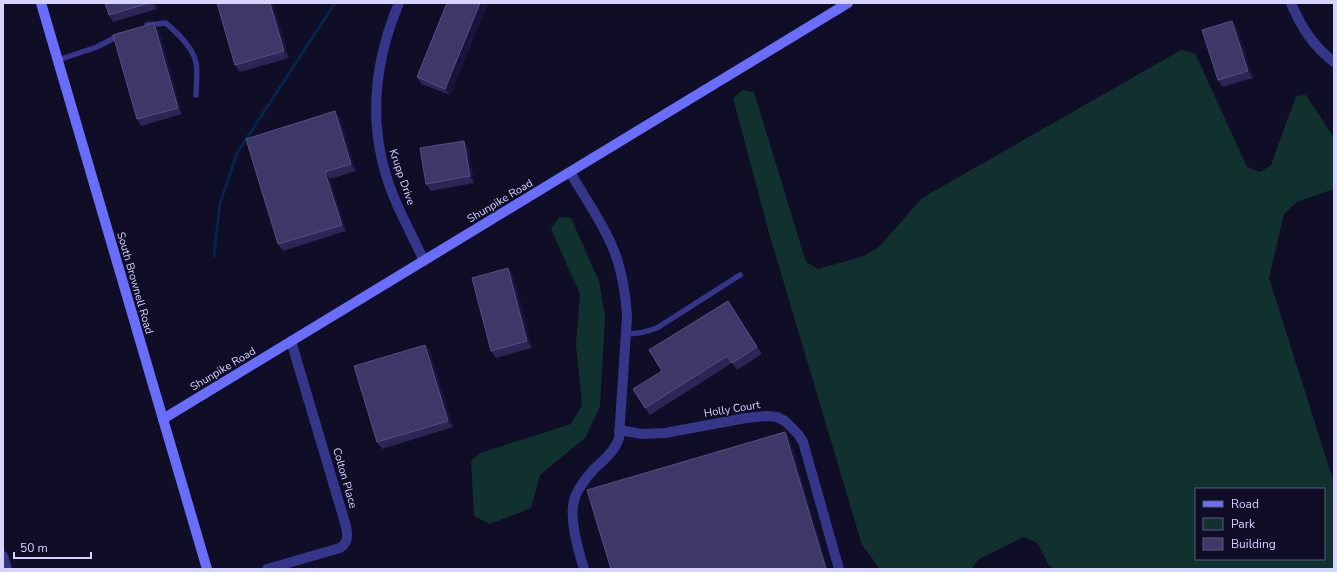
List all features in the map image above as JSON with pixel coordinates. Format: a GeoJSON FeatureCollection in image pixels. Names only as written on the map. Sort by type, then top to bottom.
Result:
{"type":"FeatureCollection","features":[{"type":"Feature","properties":{"kind":"street","name":"South Brownell Road"},"geometry":{"type":"LineString","coordinates":[[41,3],[207,569]]}},
{"type":"Feature","properties":{"kind":"street","name":"Krupp Drive"},"geometry":{"type":"LineString","coordinates":[[399,3],[387,34],[380,65],[376,100],[377,131],[382,160],[393,195],[424,261]]}},
{"type":"Feature","properties":{"kind":"street","name":"Shunpike Road"},"geometry":{"type":"LineString","coordinates":[[163,419],[848,3]]}},
{"type":"Feature","properties":{"kind":"street"},"geometry":{"type":"LineString","coordinates":[[1291,3],[1309,38],[1334,62]]}},
{"type":"Feature","properties":{"kind":"street"},"geometry":{"type":"LineString","coordinates":[[570,172],[599,222],[617,258],[626,297],[626,334],[619,438],[616,446],[584,481],[575,498],[573,512],[575,537],[584,569]]}},
{"type":"Feature","properties":{"kind":"street","name":"Colton Place"},"geometry":{"type":"LineString","coordinates":[[267,569],[340,548],[346,543],[347,537],[343,516],[291,341]]}},
{"type":"Feature","properties":{"kind":"street","name":"Holly Court"},"geometry":{"type":"LineString","coordinates":[[619,430],[642,434],[665,432],[757,416],[777,417],[785,421],[798,434],[803,442],[839,569]]}},
{"type":"Feature","properties":{"kind":"street"},"geometry":{"type":"LineString","coordinates":[[3,556],[7,569]]}},
{"type":"Feature","properties":{"kind":"lane"},"geometry":{"type":"LineString","coordinates":[[142,27],[166,23],[175,31],[189,48],[196,63],[196,95]]}},
{"type":"Feature","properties":{"kind":"lane"},"geometry":{"type":"LineString","coordinates":[[58,60],[97,47],[123,34]]}},
{"type":"Feature","properties":{"kind":"lane"},"geometry":{"type":"LineString","coordinates":[[626,334],[642,333],[657,328],[740,275]]}},
{"type":"Feature","properties":{"kind":"green space"},"geometry":{"type":"Polygon","coordinates":[[[1181,50],[1195,53],[1247,167],[1260,172],[1271,165],[1296,96],[1306,95],[1334,138],[1334,189],[1297,202],[1284,214],[1269,278],[1334,483],[1334,569],[1054,569],[1048,564],[1038,543],[1023,537],[979,559],[971,569],[880,569],[862,545],[769,233],[733,98],[743,90],[754,92],[806,262],[818,269],[864,256],[880,246],[922,198],[1181,50]]]}},
{"type":"Feature","properties":{"kind":"green space"},"geometry":{"type":"Polygon","coordinates":[[[559,217],[571,218],[599,281],[605,317],[600,407],[585,438],[540,475],[531,508],[490,524],[474,516],[471,461],[480,453],[571,424],[582,405],[576,345],[580,294],[551,229],[559,217]]]}},
{"type":"Feature","properties":{"kind":"building"},"geometry":{"type":"Polygon","coordinates":[[[105,3],[149,3],[109,15],[105,3]]]}},
{"type":"Feature","properties":{"kind":"building"},"geometry":{"type":"Polygon","coordinates":[[[217,3],[270,3],[284,51],[235,65],[217,3]]]}},
{"type":"Feature","properties":{"kind":"building"},"geometry":{"type":"Polygon","coordinates":[[[447,3],[480,3],[445,89],[417,77],[447,3]]]}},
{"type":"Feature","properties":{"kind":"building"},"geometry":{"type":"Polygon","coordinates":[[[1232,21],[1248,71],[1218,80],[1202,30],[1232,21]]]}},
{"type":"Feature","properties":{"kind":"building"},"geometry":{"type":"Polygon","coordinates":[[[154,23],[178,108],[137,119],[113,35],[154,23]]]}},
{"type":"Feature","properties":{"kind":"building"},"geometry":{"type":"Polygon","coordinates":[[[335,111],[351,164],[325,172],[342,225],[278,244],[246,139],[335,111]]]}},
{"type":"Feature","properties":{"kind":"building"},"geometry":{"type":"Polygon","coordinates":[[[464,141],[470,176],[426,184],[420,148],[464,141]]]}},
{"type":"Feature","properties":{"kind":"building"},"geometry":{"type":"Polygon","coordinates":[[[508,268],[527,341],[491,351],[472,278],[508,268]]]}},
{"type":"Feature","properties":{"kind":"building"},"geometry":{"type":"Polygon","coordinates":[[[728,301],[757,347],[732,363],[727,356],[645,408],[633,389],[662,371],[649,350],[728,301]]]}},
{"type":"Feature","properties":{"kind":"building"},"geometry":{"type":"Polygon","coordinates":[[[425,345],[448,421],[377,442],[354,366],[425,345]]]}},
{"type":"Feature","properties":{"kind":"building"},"geometry":{"type":"Polygon","coordinates":[[[785,432],[826,569],[611,569],[587,490],[785,432]]]}},
{"type":"Feature","properties":{"kind":"waterway"},"geometry":{"type":"LineString","coordinates":[[214,256],[220,203],[237,153],[335,3]]}}]}
